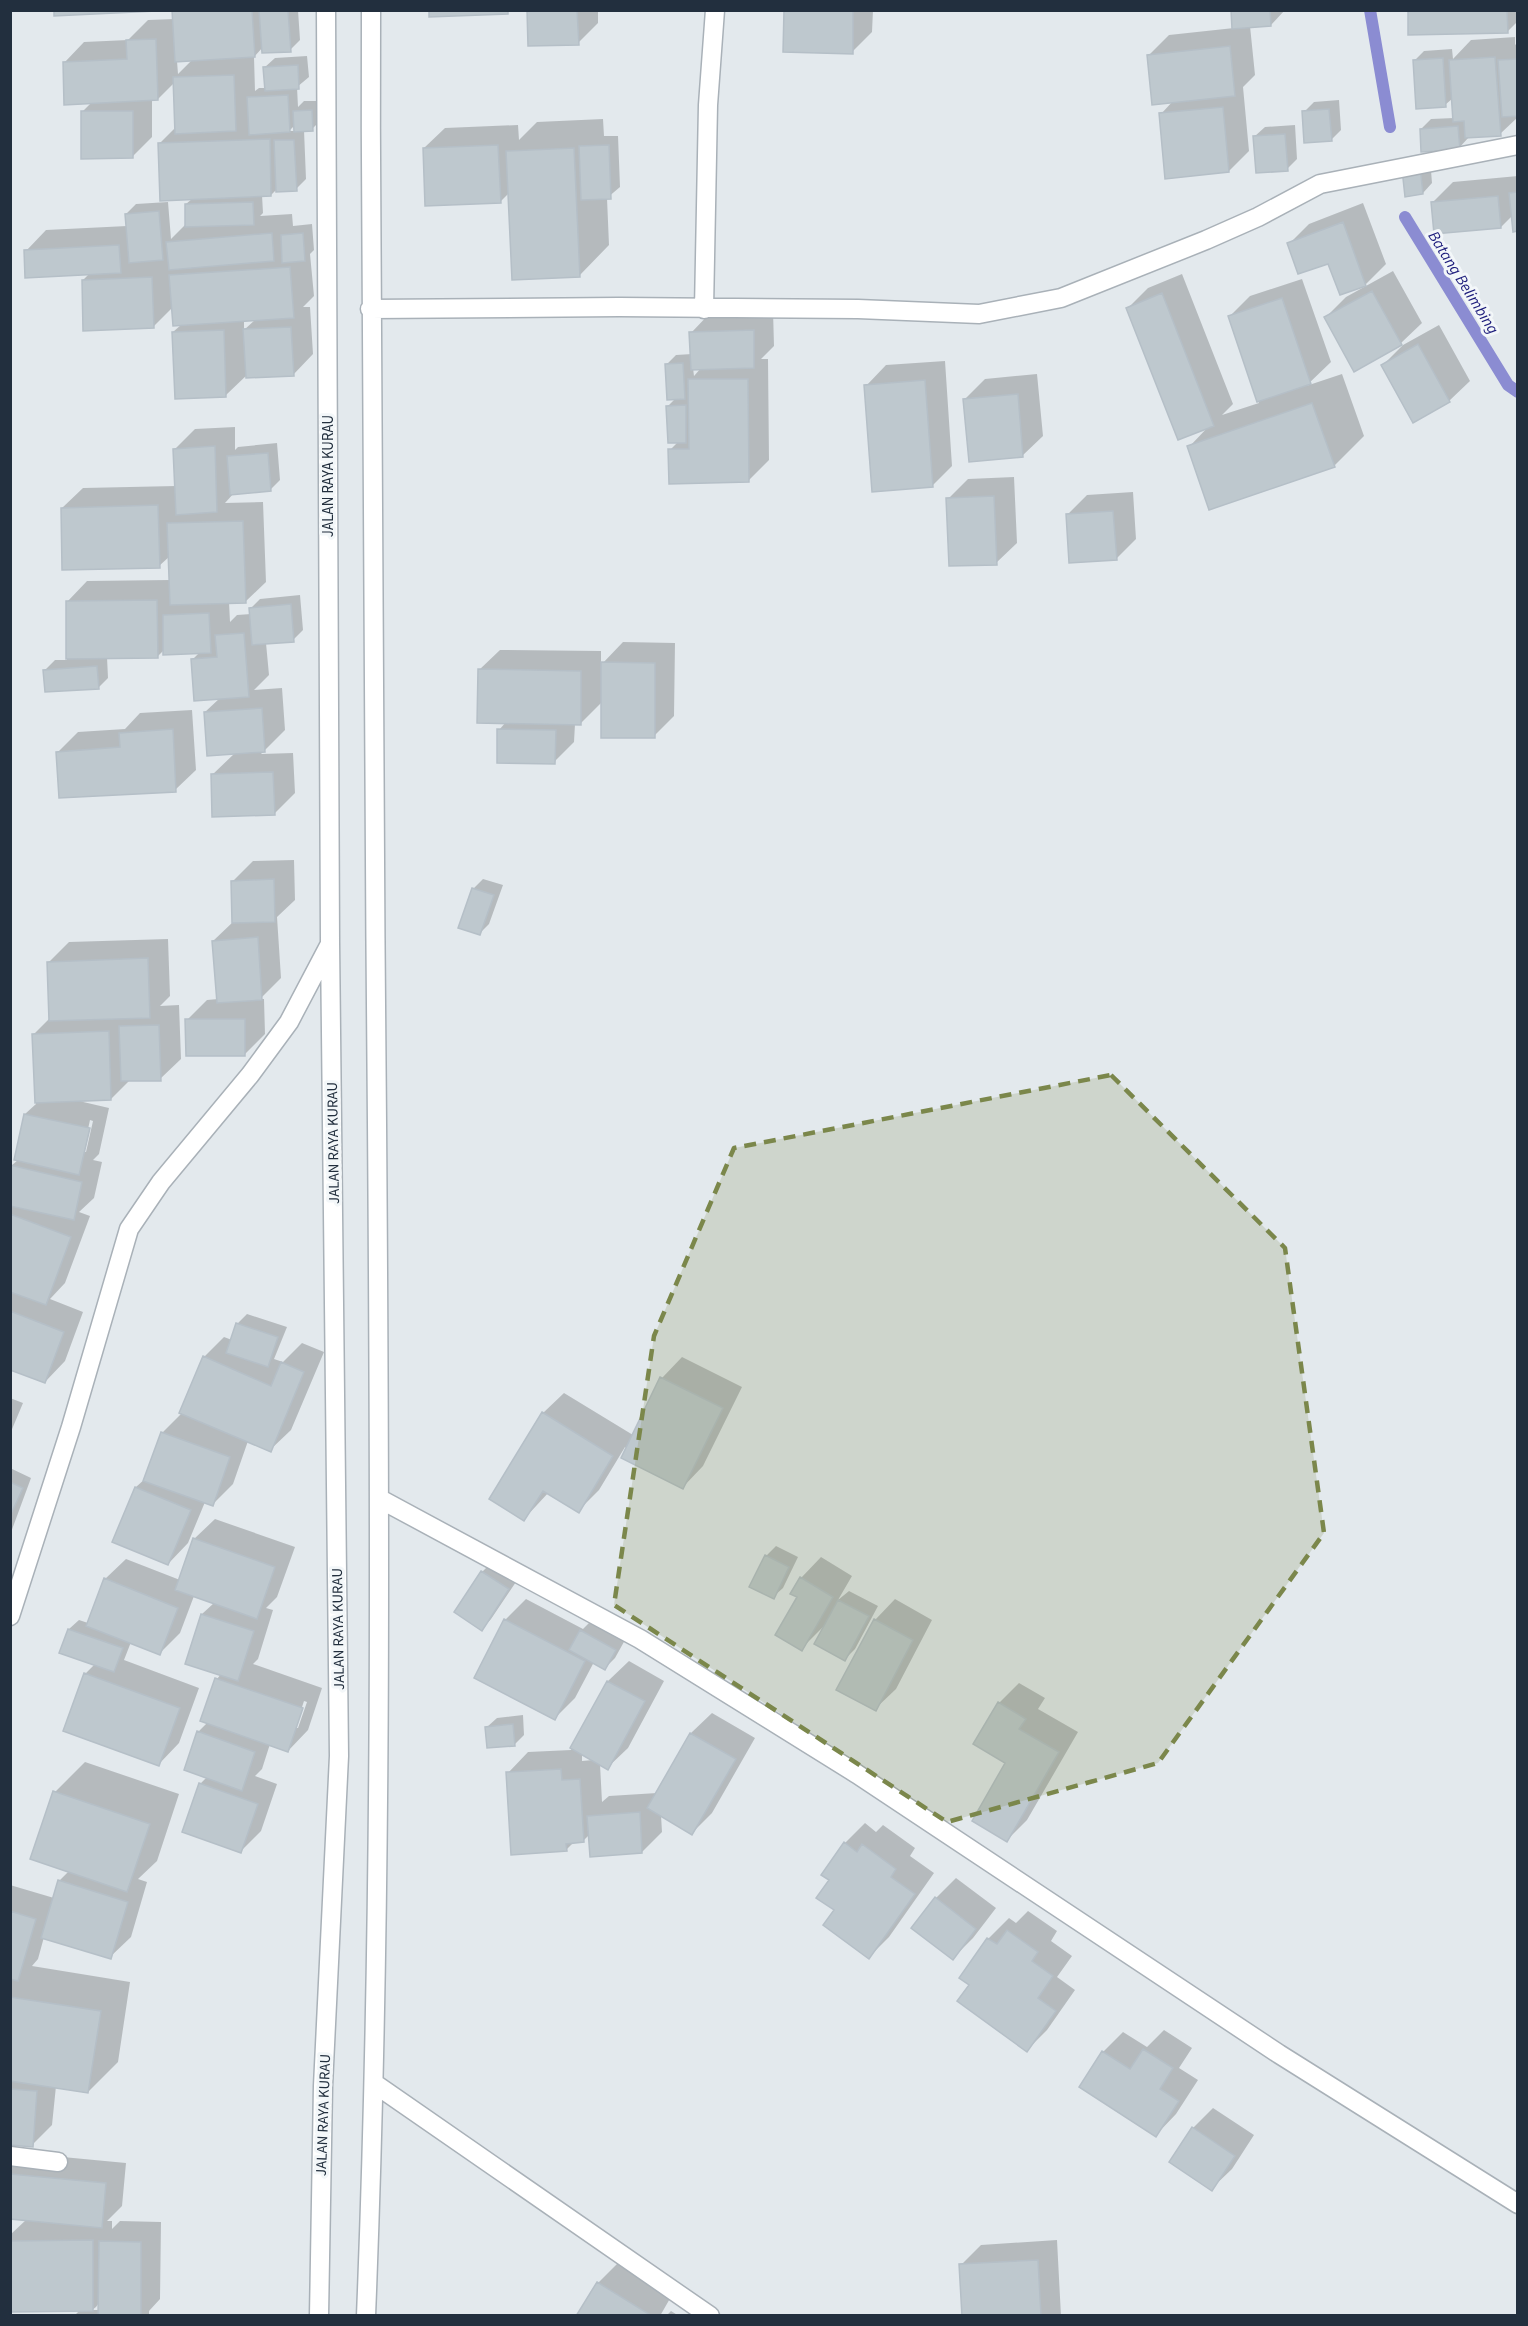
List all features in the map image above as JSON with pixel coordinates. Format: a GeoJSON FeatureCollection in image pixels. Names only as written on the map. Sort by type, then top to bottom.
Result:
{"type":"FeatureCollection","features":[{"type":"Feature","properties":{"kind":"street","name":"JALAN RAYA KURAU"},"geometry":{"type":"LineString","coordinates":[[319,2316],[323,2086],[339,1756],[330,942],[326,10]]}},
{"type":"Feature","properties":{"kind":"street"},"geometry":{"type":"LineString","coordinates":[[366,2316],[375,2084],[380,1499],[370,309],[371,10]]}},
{"type":"Feature","properties":{"kind":"street"},"geometry":{"type":"LineString","coordinates":[[704,309],[708,105],[715,10]]}},
{"type":"Feature","properties":{"kind":"street"},"geometry":{"type":"LineString","coordinates":[[370,309],[619,307],[858,309],[979,314],[1061,298],[1206,240],[1258,217],[1320,184],[1518,145]]}},
{"type":"Feature","properties":{"kind":"street","name":"JALAN RAYA KURAU"},"geometry":{"type":"LineString","coordinates":[[10,1616],[71,1427],[129,1229],[161,1182],[250,1075],[289,1022],[330,942]]}},
{"type":"Feature","properties":{"kind":"street"},"geometry":{"type":"LineString","coordinates":[[380,1499],[670,1658],[867,1780],[1279,2054],[1518,2204]]}},
{"type":"Feature","properties":{"kind":"street"},"geometry":{"type":"LineString","coordinates":[[375,2084],[710,2316]]}},
{"type":"Feature","properties":{"kind":"street"},"geometry":{"type":"LineString","coordinates":[[10,2156],[58,2162]]}},
{"type":"Feature","properties":{"kind":"highlighted area"},"geometry":{"type":"Polygon","coordinates":[[[1111,1075],[1285,1248],[1324,1533],[1158,1763],[947,1822],[614,1605],[654,1336],[734,1148],[1111,1075]]]}},
{"type":"Feature","properties":{"kind":"building"},"geometry":{"type":"Polygon","coordinates":[[[54,10],[156,10],[156,11],[54,16],[54,10]]]}},
{"type":"Feature","properties":{"kind":"building"},"geometry":{"type":"Polygon","coordinates":[[[172,10],[252,10],[255,57],[175,62],[172,10]]]}},
{"type":"Feature","properties":{"kind":"building"},"geometry":{"type":"Polygon","coordinates":[[[259,10],[288,10],[291,52],[262,53],[259,10]]]}},
{"type":"Feature","properties":{"kind":"building"},"geometry":{"type":"Polygon","coordinates":[[[429,10],[508,10],[508,14],[429,17],[429,10]]]}},
{"type":"Feature","properties":{"kind":"building"},"geometry":{"type":"Polygon","coordinates":[[[527,10],[577,10],[579,45],[528,46],[527,10]]]}},
{"type":"Feature","properties":{"kind":"building"},"geometry":{"type":"Polygon","coordinates":[[[784,10],[853,10],[853,54],[783,52],[784,10]]]}},
{"type":"Feature","properties":{"kind":"building"},"geometry":{"type":"Polygon","coordinates":[[[1231,10],[1270,10],[1271,26],[1232,29],[1231,10]]]}},
{"type":"Feature","properties":{"kind":"building"},"geometry":{"type":"Polygon","coordinates":[[[1408,10],[1507,10],[1508,33],[1408,35],[1408,10]]]}},
{"type":"Feature","properties":{"kind":"building"},"geometry":{"type":"Polygon","coordinates":[[[156,39],[158,100],[64,105],[63,62],[127,59],[126,40],[156,39]]]}},
{"type":"Feature","properties":{"kind":"building"},"geometry":{"type":"Polygon","coordinates":[[[1230,46],[1235,96],[1152,105],[1147,55],[1230,46]]]}},
{"type":"Feature","properties":{"kind":"building"},"geometry":{"type":"Polygon","coordinates":[[[1495,57],[1501,136],[1465,138],[1464,121],[1453,122],[1449,60],[1495,57]]]}},
{"type":"Feature","properties":{"kind":"building"},"geometry":{"type":"Polygon","coordinates":[[[1443,58],[1446,107],[1416,109],[1413,60],[1443,58]]]}},
{"type":"Feature","properties":{"kind":"building"},"geometry":{"type":"Polygon","coordinates":[[[1518,59],[1518,116],[1502,117],[1498,60],[1518,59]]]}},
{"type":"Feature","properties":{"kind":"building"},"geometry":{"type":"Polygon","coordinates":[[[298,65],[299,89],[265,91],[263,67],[298,65]]]}},
{"type":"Feature","properties":{"kind":"building"},"geometry":{"type":"Polygon","coordinates":[[[234,75],[236,131],[175,134],[173,77],[234,75]]]}},
{"type":"Feature","properties":{"kind":"building"},"geometry":{"type":"Polygon","coordinates":[[[288,95],[290,132],[249,135],[247,97],[288,95]]]}},
{"type":"Feature","properties":{"kind":"building"},"geometry":{"type":"Polygon","coordinates":[[[1223,107],[1229,172],[1165,179],[1159,113],[1223,107]]]}},
{"type":"Feature","properties":{"kind":"building"},"geometry":{"type":"Polygon","coordinates":[[[1329,109],[1332,141],[1304,143],[1302,111],[1329,109]]]}},
{"type":"Feature","properties":{"kind":"building"},"geometry":{"type":"Polygon","coordinates":[[[312,110],[313,131],[294,132],[293,111],[312,110]]]}},
{"type":"Feature","properties":{"kind":"building"},"geometry":{"type":"Polygon","coordinates":[[[81,111],[133,111],[133,158],[81,159],[81,111]]]}},
{"type":"Feature","properties":{"kind":"building"},"geometry":{"type":"Polygon","coordinates":[[[1458,126],[1460,150],[1421,152],[1420,129],[1458,126]]]}},
{"type":"Feature","properties":{"kind":"building"},"geometry":{"type":"Polygon","coordinates":[[[1285,134],[1288,171],[1256,173],[1253,136],[1285,134]]]}},
{"type":"Feature","properties":{"kind":"building"},"geometry":{"type":"Polygon","coordinates":[[[270,139],[271,196],[160,201],[158,143],[270,139]]]}},
{"type":"Feature","properties":{"kind":"building"},"geometry":{"type":"Polygon","coordinates":[[[274,140],[294,140],[297,191],[276,192],[274,140]]]}},
{"type":"Feature","properties":{"kind":"building"},"geometry":{"type":"Polygon","coordinates":[[[498,145],[501,203],[425,206],[423,148],[498,145]]]}},
{"type":"Feature","properties":{"kind":"building"},"geometry":{"type":"Polygon","coordinates":[[[609,145],[611,199],[581,200],[579,146],[609,145]]]}},
{"type":"Feature","properties":{"kind":"building"},"geometry":{"type":"Polygon","coordinates":[[[574,148],[580,277],[512,280],[506,151],[574,148]]]}},
{"type":"Feature","properties":{"kind":"building"},"geometry":{"type":"Polygon","coordinates":[[[1420,167],[1423,194],[1405,197],[1402,169],[1420,167]]]}},
{"type":"Feature","properties":{"kind":"building"},"geometry":{"type":"Polygon","coordinates":[[[1518,192],[1518,231],[1513,232],[1509,193],[1518,192]]]}},
{"type":"Feature","properties":{"kind":"building"},"geometry":{"type":"Polygon","coordinates":[[[1498,196],[1501,228],[1434,234],[1431,202],[1498,196]]]}},
{"type":"Feature","properties":{"kind":"building"},"geometry":{"type":"Polygon","coordinates":[[[253,202],[254,225],[185,227],[185,204],[253,202]]]}},
{"type":"Feature","properties":{"kind":"building"},"geometry":{"type":"Polygon","coordinates":[[[159,211],[163,260],[129,263],[125,214],[159,211]]]}},
{"type":"Feature","properties":{"kind":"building"},"geometry":{"type":"Polygon","coordinates":[[[1343,222],[1366,286],[1340,295],[1328,264],[1298,274],[1287,243],[1343,222]]]}},
{"type":"Feature","properties":{"kind":"building"},"geometry":{"type":"Polygon","coordinates":[[[272,233],[274,261],[169,270],[166,242],[272,233]]]}},
{"type":"Feature","properties":{"kind":"building"},"geometry":{"type":"Polygon","coordinates":[[[303,233],[305,261],[282,263],[281,235],[303,233]]]}},
{"type":"Feature","properties":{"kind":"building"},"geometry":{"type":"Polygon","coordinates":[[[119,245],[121,273],[25,278],[24,250],[119,245]]]}},
{"type":"Feature","properties":{"kind":"building"},"geometry":{"type":"Polygon","coordinates":[[[290,267],[294,318],[173,326],[169,275],[290,267]]]}},
{"type":"Feature","properties":{"kind":"building"},"geometry":{"type":"Polygon","coordinates":[[[152,277],[154,328],[83,331],[82,280],[152,277]]]}},
{"type":"Feature","properties":{"kind":"building"},"geometry":{"type":"Polygon","coordinates":[[[1372,291],[1402,345],[1354,372],[1324,317],[1372,291]]]}},
{"type":"Feature","properties":{"kind":"building"},"geometry":{"type":"Polygon","coordinates":[[[1162,293],[1214,426],[1178,440],[1126,308],[1162,293]]]}},
{"type":"Feature","properties":{"kind":"building"},"geometry":{"type":"Polygon","coordinates":[[[1282,298],[1311,384],[1257,402],[1228,316],[1282,298]]]}},
{"type":"Feature","properties":{"kind":"building"},"geometry":{"type":"Polygon","coordinates":[[[291,327],[294,376],[246,378],[243,329],[291,327]]]}},
{"type":"Feature","properties":{"kind":"building"},"geometry":{"type":"Polygon","coordinates":[[[224,330],[226,397],[175,399],[172,332],[224,330]]]}},
{"type":"Feature","properties":{"kind":"building"},"geometry":{"type":"Polygon","coordinates":[[[754,330],[754,368],[691,370],[689,332],[754,330]]]}},
{"type":"Feature","properties":{"kind":"building"},"geometry":{"type":"Polygon","coordinates":[[[1418,344],[1450,402],[1413,423],[1381,365],[1418,344]]]}},
{"type":"Feature","properties":{"kind":"building"},"geometry":{"type":"Polygon","coordinates":[[[683,363],[685,399],[667,400],[665,364],[683,363]]]}},
{"type":"Feature","properties":{"kind":"building"},"geometry":{"type":"Polygon","coordinates":[[[688,379],[748,379],[749,482],[669,484],[668,449],[689,449],[688,379]]]}},
{"type":"Feature","properties":{"kind":"building"},"geometry":{"type":"Polygon","coordinates":[[[925,380],[933,487],[872,492],[864,385],[925,380]]]}},
{"type":"Feature","properties":{"kind":"building"},"geometry":{"type":"Polygon","coordinates":[[[1018,394],[1023,457],[969,462],[963,399],[1018,394]]]}},
{"type":"Feature","properties":{"kind":"building"},"geometry":{"type":"Polygon","coordinates":[[[1312,403],[1335,467],[1209,510],[1187,446],[1312,403]]]}},
{"type":"Feature","properties":{"kind":"building"},"geometry":{"type":"Polygon","coordinates":[[[686,405],[686,443],[668,443],[666,406],[686,405]]]}},
{"type":"Feature","properties":{"kind":"building"},"geometry":{"type":"Polygon","coordinates":[[[215,446],[217,512],[176,515],[173,449],[215,446]]]}},
{"type":"Feature","properties":{"kind":"building"},"geometry":{"type":"Polygon","coordinates":[[[268,453],[271,491],[230,495],[227,456],[268,453]]]}},
{"type":"Feature","properties":{"kind":"building"},"geometry":{"type":"Polygon","coordinates":[[[994,496],[997,565],[949,566],[946,498],[994,496]]]}},
{"type":"Feature","properties":{"kind":"building"},"geometry":{"type":"Polygon","coordinates":[[[158,505],[160,568],[62,570],[61,508],[158,505]]]}},
{"type":"Feature","properties":{"kind":"building"},"geometry":{"type":"Polygon","coordinates":[[[1113,511],[1117,560],[1069,563],[1066,514],[1113,511]]]}},
{"type":"Feature","properties":{"kind":"building"},"geometry":{"type":"Polygon","coordinates":[[[243,521],[246,603],[170,605],[167,523],[243,521]]]}},
{"type":"Feature","properties":{"kind":"building"},"geometry":{"type":"Polygon","coordinates":[[[157,600],[158,658],[66,659],[66,601],[157,600]]]}},
{"type":"Feature","properties":{"kind":"building"},"geometry":{"type":"Polygon","coordinates":[[[291,604],[294,642],[252,645],[249,608],[291,604]]]}},
{"type":"Feature","properties":{"kind":"building"},"geometry":{"type":"Polygon","coordinates":[[[209,613],[211,653],[163,655],[163,615],[209,613]]]}},
{"type":"Feature","properties":{"kind":"building"},"geometry":{"type":"Polygon","coordinates":[[[244,633],[249,697],[194,701],[191,659],[217,657],[215,635],[244,633]]]}},
{"type":"Feature","properties":{"kind":"building"},"geometry":{"type":"Polygon","coordinates":[[[601,662],[655,663],[655,738],[601,738],[601,662]]]}},
{"type":"Feature","properties":{"kind":"building"},"geometry":{"type":"Polygon","coordinates":[[[97,666],[99,689],[45,692],[43,670],[97,666]]]}},
{"type":"Feature","properties":{"kind":"building"},"geometry":{"type":"Polygon","coordinates":[[[478,669],[581,671],[581,725],[477,723],[478,669]]]}},
{"type":"Feature","properties":{"kind":"building"},"geometry":{"type":"Polygon","coordinates":[[[262,708],[265,752],[207,756],[204,712],[262,708]]]}},
{"type":"Feature","properties":{"kind":"building"},"geometry":{"type":"Polygon","coordinates":[[[173,729],[176,792],[59,798],[56,752],[120,747],[119,733],[173,729]]]}},
{"type":"Feature","properties":{"kind":"building"},"geometry":{"type":"Polygon","coordinates":[[[497,729],[556,730],[555,764],[497,763],[497,729]]]}},
{"type":"Feature","properties":{"kind":"building"},"geometry":{"type":"Polygon","coordinates":[[[273,772],[275,815],[212,817],[211,774],[273,772]]]}},
{"type":"Feature","properties":{"kind":"building"},"geometry":{"type":"Polygon","coordinates":[[[274,879],[275,922],[232,923],[231,881],[274,879]]]}},
{"type":"Feature","properties":{"kind":"building"},"geometry":{"type":"Polygon","coordinates":[[[472,888],[494,895],[480,935],[458,928],[472,888]]]}},
{"type":"Feature","properties":{"kind":"building"},"geometry":{"type":"Polygon","coordinates":[[[258,937],[262,1000],[217,1003],[212,941],[258,937]]]}},
{"type":"Feature","properties":{"kind":"building"},"geometry":{"type":"Polygon","coordinates":[[[148,958],[150,1018],[49,1021],[47,962],[148,958]]]}},
{"type":"Feature","properties":{"kind":"building"},"geometry":{"type":"Polygon","coordinates":[[[185,1019],[245,1019],[245,1056],[186,1056],[185,1019]]]}},
{"type":"Feature","properties":{"kind":"building"},"geometry":{"type":"Polygon","coordinates":[[[159,1025],[161,1081],[121,1081],[119,1026],[159,1025]]]}},
{"type":"Feature","properties":{"kind":"building"},"geometry":{"type":"Polygon","coordinates":[[[109,1031],[111,1100],[35,1103],[32,1034],[109,1031]]]}},
{"type":"Feature","properties":{"kind":"building"},"geometry":{"type":"Polygon","coordinates":[[[24,1114],[90,1128],[79,1175],[14,1160],[24,1114]]]}},
{"type":"Feature","properties":{"kind":"building"},"geometry":{"type":"Polygon","coordinates":[[[10,1165],[82,1182],[74,1220],[10,1206],[10,1165]]]}},
{"type":"Feature","properties":{"kind":"building"},"geometry":{"type":"Polygon","coordinates":[[[10,1214],[71,1237],[46,1305],[10,1292],[10,1214]]]}},
{"type":"Feature","properties":{"kind":"building"},"geometry":{"type":"Polygon","coordinates":[[[10,1311],[64,1332],[45,1383],[10,1370],[10,1311]]]}},
{"type":"Feature","properties":{"kind":"building"},"geometry":{"type":"Polygon","coordinates":[[[236,1323],[278,1337],[268,1367],[226,1353],[236,1323]]]}},
{"type":"Feature","properties":{"kind":"building"},"geometry":{"type":"Polygon","coordinates":[[[203,1356],[271,1386],[281,1362],[304,1372],[271,1452],[179,1413],[203,1356]]]}},
{"type":"Feature","properties":{"kind":"building"},"geometry":{"type":"Polygon","coordinates":[[[660,1377],[723,1408],[683,1489],[621,1458],[660,1377]]]}},
{"type":"Feature","properties":{"kind":"building"},"geometry":{"type":"Polygon","coordinates":[[[542,1412],[613,1456],[579,1513],[543,1491],[524,1521],[489,1499],[542,1412]]]}},
{"type":"Feature","properties":{"kind":"building"},"geometry":{"type":"Polygon","coordinates":[[[161,1432],[230,1457],[213,1506],[143,1481],[161,1432]]]}},
{"type":"Feature","properties":{"kind":"building"},"geometry":{"type":"Polygon","coordinates":[[[10,1482],[23,1488],[10,1516],[10,1482]]]}},
{"type":"Feature","properties":{"kind":"building"},"geometry":{"type":"Polygon","coordinates":[[[135,1487],[191,1510],[168,1565],[112,1542],[135,1487]]]}},
{"type":"Feature","properties":{"kind":"building"},"geometry":{"type":"Polygon","coordinates":[[[193,1538],[275,1567],[257,1619],[175,1590],[193,1538]]]}},
{"type":"Feature","properties":{"kind":"building"},"geometry":{"type":"Polygon","coordinates":[[[765,1555],[789,1567],[774,1599],[749,1587],[765,1555]]]}},
{"type":"Feature","properties":{"kind":"building"},"geometry":{"type":"Polygon","coordinates":[[[481,1571],[509,1589],[482,1631],[454,1612],[481,1571]]]}},
{"type":"Feature","properties":{"kind":"building"},"geometry":{"type":"Polygon","coordinates":[[[800,1577],[833,1597],[802,1651],[775,1635],[797,1597],[790,1594],[800,1577]]]}},
{"type":"Feature","properties":{"kind":"building"},"geometry":{"type":"Polygon","coordinates":[[[104,1578],[178,1608],[160,1655],[86,1626],[104,1578]]]}},
{"type":"Feature","properties":{"kind":"building"},"geometry":{"type":"Polygon","coordinates":[[[838,1600],[869,1616],[845,1661],[814,1644],[838,1600]]]}},
{"type":"Feature","properties":{"kind":"building"},"geometry":{"type":"Polygon","coordinates":[[[201,1614],[254,1631],[238,1681],[185,1664],[201,1614]]]}},
{"type":"Feature","properties":{"kind":"building"},"geometry":{"type":"Polygon","coordinates":[[[504,1619],[585,1661],[555,1720],[474,1678],[504,1619]]]}},
{"type":"Feature","properties":{"kind":"building"},"geometry":{"type":"Polygon","coordinates":[[[874,1619],[913,1640],[876,1711],[836,1690],[874,1619]]]}},
{"type":"Feature","properties":{"kind":"building"},"geometry":{"type":"Polygon","coordinates":[[[68,1629],[123,1648],[114,1672],[59,1653],[68,1629]]]}},
{"type":"Feature","properties":{"kind":"building"},"geometry":{"type":"Polygon","coordinates":[[[580,1630],[616,1650],[605,1670],[569,1650],[580,1630]]]}},
{"type":"Feature","properties":{"kind":"building"},"geometry":{"type":"Polygon","coordinates":[[[84,1673],[180,1708],[159,1766],[63,1731],[84,1673]]]}},
{"type":"Feature","properties":{"kind":"building"},"geometry":{"type":"Polygon","coordinates":[[[215,1678],[303,1708],[288,1752],[200,1721],[215,1678]]]}},
{"type":"Feature","properties":{"kind":"building"},"geometry":{"type":"Polygon","coordinates":[[[607,1681],[645,1701],[608,1770],[570,1748],[607,1681]]]}},
{"type":"Feature","properties":{"kind":"building"},"geometry":{"type":"Polygon","coordinates":[[[998,1702],[1026,1719],[1019,1729],[1059,1752],[1007,1842],[972,1821],[1005,1763],[973,1744],[998,1702]]]}},
{"type":"Feature","properties":{"kind":"building"},"geometry":{"type":"Polygon","coordinates":[[[513,1724],[515,1746],[487,1748],[485,1727],[513,1724]]]}},
{"type":"Feature","properties":{"kind":"building"},"geometry":{"type":"Polygon","coordinates":[[[197,1731],[255,1752],[242,1791],[184,1770],[197,1731]]]}},
{"type":"Feature","properties":{"kind":"building"},"geometry":{"type":"Polygon","coordinates":[[[690,1733],[736,1759],[692,1835],[647,1808],[690,1733]]]}},
{"type":"Feature","properties":{"kind":"building"},"geometry":{"type":"Polygon","coordinates":[[[561,1769],[562,1780],[580,1779],[584,1842],[566,1844],[567,1851],[511,1855],[506,1772],[561,1769]]]}},
{"type":"Feature","properties":{"kind":"building"},"geometry":{"type":"Polygon","coordinates":[[[199,1783],[258,1804],[241,1853],[182,1832],[199,1783]]]}},
{"type":"Feature","properties":{"kind":"building"},"geometry":{"type":"Polygon","coordinates":[[[53,1791],[150,1824],[127,1892],[30,1859],[53,1791]]]}},
{"type":"Feature","properties":{"kind":"building"},"geometry":{"type":"Polygon","coordinates":[[[640,1812],[642,1853],[590,1857],[587,1816],[640,1812]]]}},
{"type":"Feature","properties":{"kind":"building"},"geometry":{"type":"Polygon","coordinates":[[[844,1842],[857,1852],[862,1844],[896,1869],[891,1877],[915,1894],[869,1959],[823,1925],[834,1910],[816,1898],[829,1880],[821,1875],[844,1842]]]}},
{"type":"Feature","properties":{"kind":"building"},"geometry":{"type":"Polygon","coordinates":[[[58,1880],[128,1902],[111,1959],[41,1938],[58,1880]]]}},
{"type":"Feature","properties":{"kind":"building"},"geometry":{"type":"Polygon","coordinates":[[[935,1897],[976,1929],[953,1960],[911,1928],[935,1897]]]}},
{"type":"Feature","properties":{"kind":"building"},"geometry":{"type":"Polygon","coordinates":[[[10,1911],[36,1919],[18,1981],[10,1979],[10,1911]]]}},
{"type":"Feature","properties":{"kind":"building"},"geometry":{"type":"Polygon","coordinates":[[[1007,1930],[1038,1952],[1032,1961],[1053,1976],[1038,1998],[1056,2011],[1027,2052],[957,2001],[969,1985],[959,1978],[987,1938],[997,1944],[1007,1930]]]}},
{"type":"Feature","properties":{"kind":"building"},"geometry":{"type":"Polygon","coordinates":[[[10,1997],[101,2011],[88,2093],[10,2081],[10,1997]]]}},
{"type":"Feature","properties":{"kind":"building"},"geometry":{"type":"Polygon","coordinates":[[[1143,2049],[1173,2068],[1160,2089],[1179,2101],[1156,2137],[1079,2087],[1102,2051],[1130,2069],[1143,2049]]]}},
{"type":"Feature","properties":{"kind":"building"},"geometry":{"type":"Polygon","coordinates":[[[10,2089],[37,2091],[33,2147],[10,2145],[10,2089]]]}},
{"type":"Feature","properties":{"kind":"building"},"geometry":{"type":"Polygon","coordinates":[[[1192,2127],[1235,2156],[1212,2191],[1169,2162],[1192,2127]]]}},
{"type":"Feature","properties":{"kind":"building"},"geometry":{"type":"Polygon","coordinates":[[[10,2174],[106,2183],[102,2228],[10,2219],[10,2174]]]}},
{"type":"Feature","properties":{"kind":"building"},"geometry":{"type":"Polygon","coordinates":[[[93,2240],[93,2311],[10,2312],[10,2241],[93,2240]]]}},
{"type":"Feature","properties":{"kind":"building"},"geometry":{"type":"Polygon","coordinates":[[[99,2241],[141,2242],[141,2316],[98,2316],[99,2241]]]}},
{"type":"Feature","properties":{"kind":"building"},"geometry":{"type":"Polygon","coordinates":[[[1038,2260],[1041,2316],[962,2316],[959,2264],[1038,2260]]]}},
{"type":"Feature","properties":{"kind":"building"},"geometry":{"type":"Polygon","coordinates":[[[597,2282],[652,2316],[576,2316],[597,2282]]]}},
{"type":"Feature","properties":{"kind":"waterway","name":"Batang Belimbing"},"geometry":{"type":"LineString","coordinates":[[1370,10],[1390,127]]}},
{"type":"Feature","properties":{"kind":"waterway","name":"Batang Belimbing"},"geometry":{"type":"LineString","coordinates":[[1405,217],[1508,385],[1518,392]]}}]}
